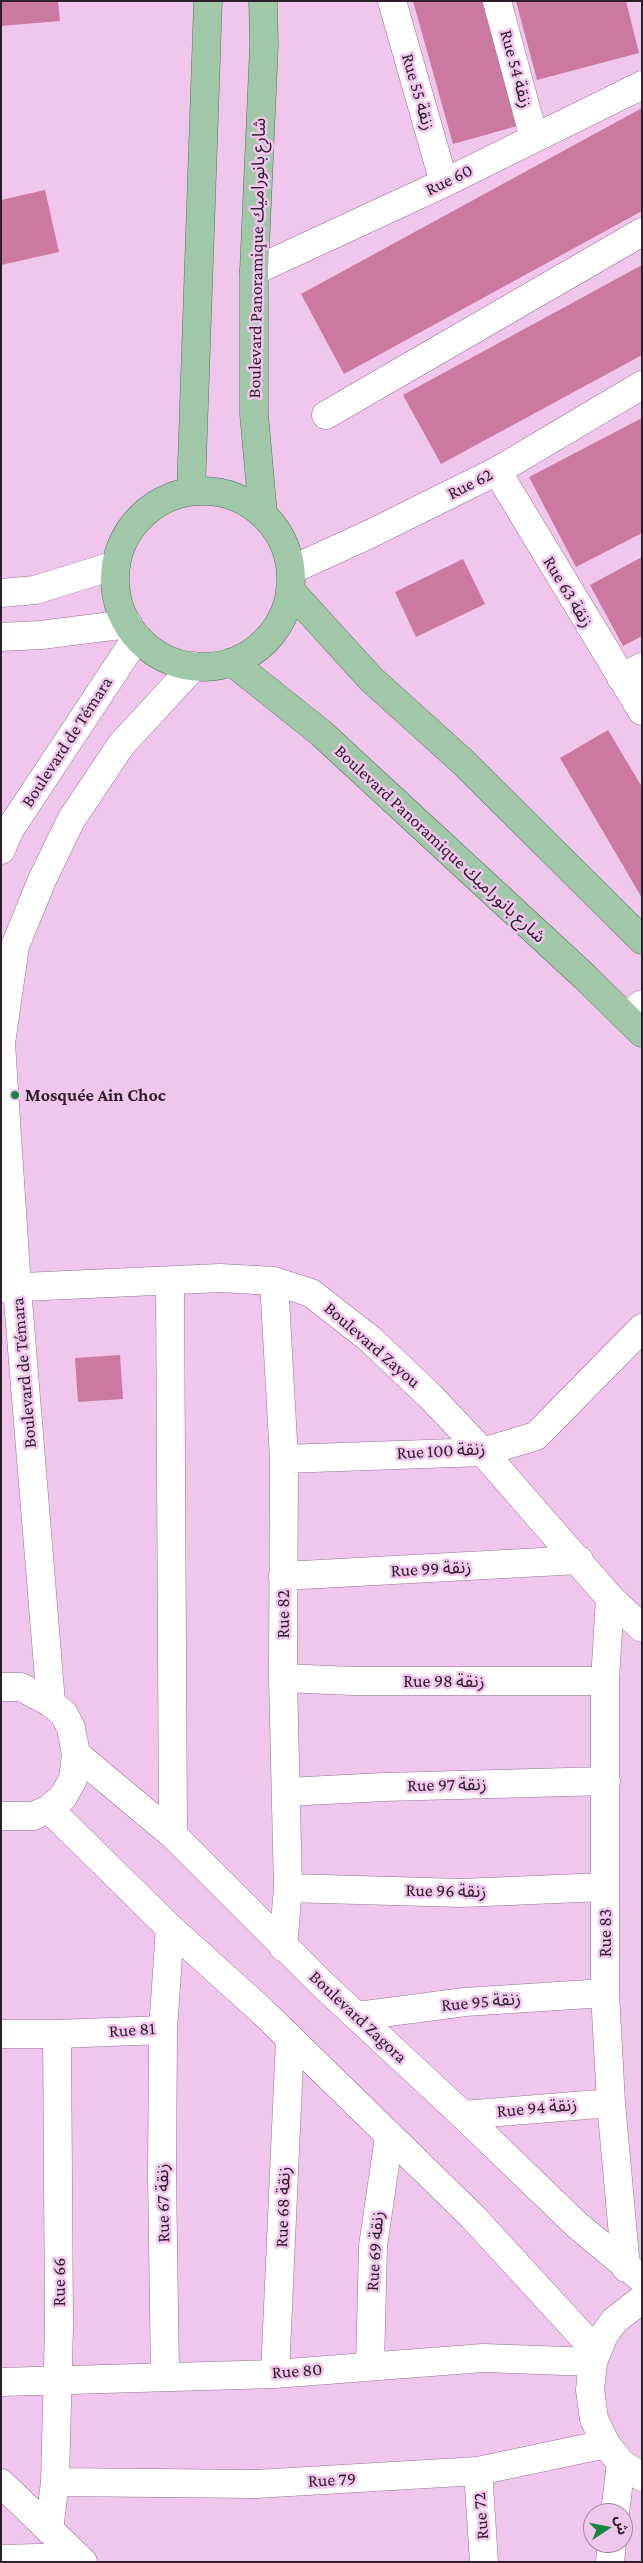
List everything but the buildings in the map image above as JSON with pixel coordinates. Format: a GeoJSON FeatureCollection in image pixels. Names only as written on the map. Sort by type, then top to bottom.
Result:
{"type":"FeatureCollection","features":[{"type":"Feature","properties":{"kind":"main road"},"geometry":{"type":"LineString","coordinates":[[191,491],[208,1]]}},
{"type":"Feature","properties":{"kind":"main road","name":"Boulevard Panoramique شارع بانوراميك"},"geometry":{"type":"LineString","coordinates":[[263,1],[264,45],[254,271],[254,414],[263,514]]}},
{"type":"Feature","properties":{"kind":"main road"},"geometry":{"type":"LineString","coordinates":[[210,490],[230,494],[247,502],[263,514],[277,530],[286,549],[291,580],[284,614],[271,635],[253,652],[232,662],[213,667],[194,666],[166,658],[154,651],[133,630],[119,606],[117,592],[116,565],[125,538],[142,516],[164,499],[191,491],[210,490]]}},
{"type":"Feature","properties":{"kind":"main road"},"geometry":{"type":"LineString","coordinates":[[291,580],[371,678],[463,762],[642,940]]}},
{"type":"Feature","properties":{"kind":"main road","name":"Boulevard Panoramique شارع بانوراميك"},"geometry":{"type":"LineString","coordinates":[[232,662],[321,733],[636,1018]]}},
{"type":"Feature","properties":{"kind":"street","name":"Rue 55 زنقة"},"geometry":{"type":"LineString","coordinates":[[392,1],[444,183]]}},
{"type":"Feature","properties":{"kind":"street","name":"Rue 54 زنقة"},"geometry":{"type":"LineString","coordinates":[[497,1],[534,138]]}},
{"type":"Feature","properties":{"kind":"street","name":"Rue 60"},"geometry":{"type":"LineString","coordinates":[[254,271],[444,183],[642,86]]}},
{"type":"Feature","properties":{"kind":"street"},"geometry":{"type":"LineString","coordinates":[[326,415],[642,232]]}},
{"type":"Feature","properties":{"kind":"street","name":"Rue 62"},"geometry":{"type":"LineString","coordinates":[[291,580],[370,534],[497,471],[642,385]]}},
{"type":"Feature","properties":{"kind":"street","name":"Rue 63 زنقة"},"geometry":{"type":"LineString","coordinates":[[497,471],[631,672],[642,711]]}},
{"type":"Feature","properties":{"kind":"street"},"geometry":{"type":"LineString","coordinates":[[1,592],[35,590],[116,565]]}},
{"type":"Feature","properties":{"kind":"street"},"geometry":{"type":"LineString","coordinates":[[1,637],[133,630]]}},
{"type":"Feature","properties":{"kind":"street","name":"Boulevard de Témara"},"geometry":{"type":"LineString","coordinates":[[4,831],[133,630]]}},
{"type":"Feature","properties":{"kind":"street","name":"Boulevard de Témara"},"geometry":{"type":"LineString","coordinates":[[51,1703],[9,1288],[1,1043],[15,946],[42,880],[71,820],[121,745],[194,666]]}},
{"type":"Feature","properties":{"kind":"street","name":"Boulevard Zayou"},"geometry":{"type":"LineString","coordinates":[[9,1288],[170,1282],[220,1278],[274,1281],[311,1293],[370,1339],[483,1452],[579,1560],[610,1598],[642,1628]]}},
{"type":"Feature","properties":{"kind":"street","name":"Rue 82"},"geometry":{"type":"LineString","coordinates":[[274,1281],[284,1459],[283,1678],[288,1792],[288,1888],[284,1947]]}},
{"type":"Feature","properties":{"kind":"street"},"geometry":{"type":"LineString","coordinates":[[170,1282],[173,1835]]}},
{"type":"Feature","properties":{"kind":"street","name":"Rue 100 زنقة"},"geometry":{"type":"LineString","coordinates":[[284,1459],[483,1452],[536,1436],[642,1328]]}},
{"type":"Feature","properties":{"kind":"street","name":"Rue 99 زنقة"},"geometry":{"type":"LineString","coordinates":[[283,1576],[579,1560]]}},
{"type":"Feature","properties":{"kind":"street","name":"Rue 83"},"geometry":{"type":"LineString","coordinates":[[610,1598],[605,1681],[605,1993],[611,2102],[634,2273]]}},
{"type":"Feature","properties":{"kind":"street","name":"Rue 98 زنقة"},"geometry":{"type":"LineString","coordinates":[[283,1678],[353,1681],[605,1681]]}},
{"type":"Feature","properties":{"kind":"street"},"geometry":{"type":"LineString","coordinates":[[1,1687],[21,1687],[51,1703],[64,1714],[71,1728],[76,1754],[73,1779],[63,1797],[49,1809],[33,1816],[1,1816]]}},
{"type":"Feature","properties":{"kind":"street","name":"Boulevard Zagora"},"geometry":{"type":"LineString","coordinates":[[76,1754],[173,1835],[284,1947],[464,2115],[577,2225],[634,2273]]}},
{"type":"Feature","properties":{"kind":"street","name":"Rue 97 زنقة"},"geometry":{"type":"LineString","coordinates":[[288,1792],[606,1781]]}},
{"type":"Feature","properties":{"kind":"street"},"geometry":{"type":"LineString","coordinates":[[49,1809],[170,1928],[263,2012],[388,2137],[472,2216],[594,2357]]}},
{"type":"Feature","properties":{"kind":"street","name":"Rue 96 زنقة"},"geometry":{"type":"LineString","coordinates":[[288,1888],[462,1893],[604,1886]]}},
{"type":"Feature","properties":{"kind":"street","name":"Rue 81"},"geometry":{"type":"LineString","coordinates":[[1,2034],[163,2030],[170,1928]]}},
{"type":"Feature","properties":{"kind":"street","name":"Rue 95 زنقة"},"geometry":{"type":"LineString","coordinates":[[358,2016],[465,2002],[605,1993]]}},
{"type":"Feature","properties":{"kind":"street","name":"Rue 67 زنقة"},"geometry":{"type":"LineString","coordinates":[[163,2030],[162,2175],[165,2376]]}},
{"type":"Feature","properties":{"kind":"street","name":"Rue 66"},"geometry":{"type":"LineString","coordinates":[[49,2530],[55,2482],[59,2327],[57,2034]]}},
{"type":"Feature","properties":{"kind":"street","name":"Rue 68 زنقة"},"geometry":{"type":"LineString","coordinates":[[275,2374],[290,2040]]}},
{"type":"Feature","properties":{"kind":"street","name":"Rue 94 زنقة"},"geometry":{"type":"LineString","coordinates":[[464,2115],[611,2102]]}},
{"type":"Feature","properties":{"kind":"street","name":"Rue 69 زنقة"},"geometry":{"type":"LineString","coordinates":[[370,2366],[373,2246],[388,2137]]}},
{"type":"Feature","properties":{"kind":"street"},"geometry":{"type":"LineString","coordinates":[[617,2503],[623,2461],[594,2419],[590,2390],[594,2357],[614,2321],[642,2299]]}},
{"type":"Feature","properties":{"kind":"street","name":"Rue 80"},"geometry":{"type":"LineString","coordinates":[[1,2382],[275,2374],[483,2358],[594,2357]]}},
{"type":"Feature","properties":{"kind":"street","name":"Rue 79"},"geometry":{"type":"LineString","coordinates":[[55,2482],[256,2484],[623,2461]]}},
{"type":"Feature","properties":{"kind":"street","name":"Rue 72"},"geometry":{"type":"LineString","coordinates":[[478,2471],[484,2562]]}},
{"type":"Feature","properties":{"kind":"street"},"geometry":{"type":"LineString","coordinates":[[1,2483],[80,2559]]}},
{"type":"Feature","properties":{"kind":"street"},"geometry":{"type":"LineString","coordinates":[[1,2559],[80,2559]]}},
{"type":"Feature","properties":{"kind":"place","name":"Mosquée Ain Choc"},"geometry":{"type":"Point","coordinates":[15,1095]}}]}
